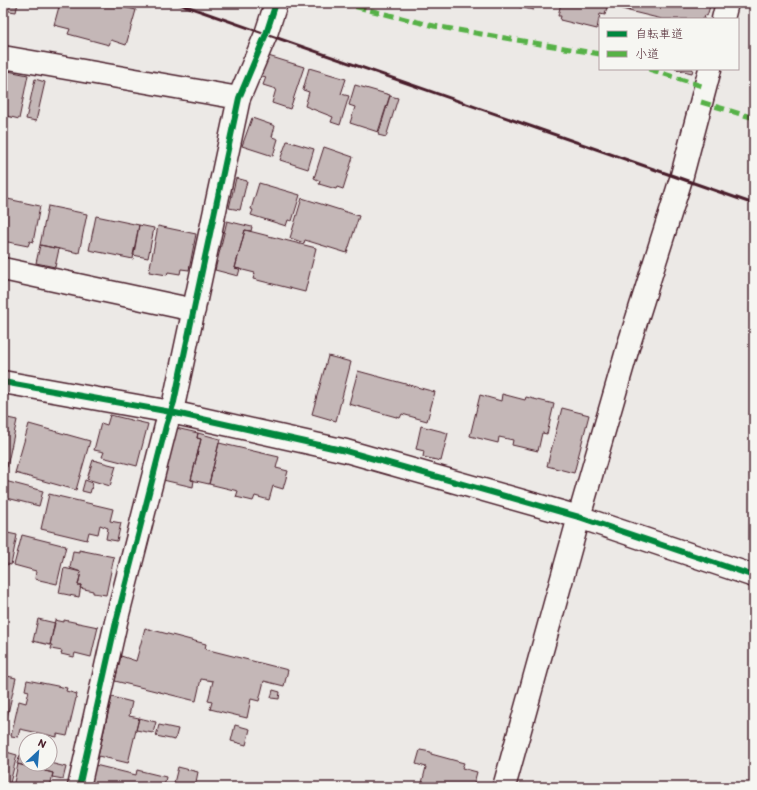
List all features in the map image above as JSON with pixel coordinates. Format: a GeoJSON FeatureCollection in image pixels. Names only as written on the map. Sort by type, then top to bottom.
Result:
{"type":"FeatureCollection","features":[{"type":"Feature","properties":{"kind":"street"},"geometry":{"type":"LineString","coordinates":[[79,787],[116,622],[171,412],[239,98],[266,34],[276,3]]}},
{"type":"Feature","properties":{"kind":"street"},"geometry":{"type":"LineString","coordinates":[[723,18],[728,3]]}},
{"type":"Feature","properties":{"kind":"street"},"geometry":{"type":"LineString","coordinates":[[3,57],[239,98]]}},
{"type":"Feature","properties":{"kind":"street"},"geometry":{"type":"LineString","coordinates":[[504,787],[629,344],[681,179],[710,70]]}},
{"type":"Feature","properties":{"kind":"street"},"geometry":{"type":"LineString","coordinates":[[3,270],[194,310]]}},
{"type":"Feature","properties":{"kind":"street"},"geometry":{"type":"LineString","coordinates":[[3,382],[171,412],[346,451],[579,517],[754,576]]}},
{"type":"Feature","properties":{"kind":"building"},"geometry":{"type":"Polygon","coordinates":[[[3,3],[18,3],[16,12],[3,10],[3,3]]]}},
{"type":"Feature","properties":{"kind":"building"},"geometry":{"type":"Polygon","coordinates":[[[60,3],[108,3],[136,10],[126,45],[111,40],[109,45],[68,34],[70,29],[54,25],[60,3]]]}},
{"type":"Feature","properties":{"kind":"building"},"geometry":{"type":"Polygon","coordinates":[[[520,3],[535,3],[533,10],[519,7],[520,3]]]}},
{"type":"Feature","properties":{"kind":"building"},"geometry":{"type":"Polygon","coordinates":[[[561,3],[608,3],[605,15],[600,14],[597,29],[560,20],[561,16],[558,16],[561,3]]]}},
{"type":"Feature","properties":{"kind":"building"},"geometry":{"type":"Polygon","coordinates":[[[620,3],[631,3],[629,11],[619,8],[620,3]]]}},
{"type":"Feature","properties":{"kind":"building"},"geometry":{"type":"Polygon","coordinates":[[[631,3],[711,3],[707,16],[705,15],[704,18],[658,18],[629,11],[631,3]]]}},
{"type":"Feature","properties":{"kind":"building"},"geometry":{"type":"Polygon","coordinates":[[[265,55],[304,67],[290,109],[272,103],[276,89],[263,85],[266,77],[258,75],[265,55]]]}},
{"type":"Feature","properties":{"kind":"building"},"geometry":{"type":"Polygon","coordinates":[[[309,68],[346,79],[341,94],[349,96],[340,125],[331,122],[333,117],[305,106],[309,92],[303,90],[309,68]]]}},
{"type":"Feature","properties":{"kind":"building"},"geometry":{"type":"Polygon","coordinates":[[[3,70],[28,75],[19,119],[3,115],[3,70]]]}},
{"type":"Feature","properties":{"kind":"building"},"geometry":{"type":"Polygon","coordinates":[[[679,70],[693,70],[692,73],[679,70]]]}},
{"type":"Feature","properties":{"kind":"building"},"geometry":{"type":"Polygon","coordinates":[[[35,79],[45,82],[36,121],[26,119],[35,79]]]}},
{"type":"Feature","properties":{"kind":"building"},"geometry":{"type":"Polygon","coordinates":[[[355,85],[390,95],[378,132],[350,123],[355,107],[349,105],[355,85]]]}},
{"type":"Feature","properties":{"kind":"building"},"geometry":{"type":"Polygon","coordinates":[[[390,96],[398,98],[386,137],[378,135],[390,96]]]}},
{"type":"Feature","properties":{"kind":"building"},"geometry":{"type":"Polygon","coordinates":[[[252,118],[275,126],[272,137],[278,139],[273,156],[242,146],[252,118]]]}},
{"type":"Feature","properties":{"kind":"building"},"geometry":{"type":"Polygon","coordinates":[[[287,141],[314,149],[308,169],[280,160],[287,141]]]}},
{"type":"Feature","properties":{"kind":"building"},"geometry":{"type":"Polygon","coordinates":[[[324,147],[353,157],[343,189],[337,187],[336,189],[319,184],[320,181],[314,178],[324,147]]]}},
{"type":"Feature","properties":{"kind":"building"},"geometry":{"type":"Polygon","coordinates":[[[236,178],[247,181],[240,210],[229,208],[236,178]]]}},
{"type":"Feature","properties":{"kind":"building"},"geometry":{"type":"Polygon","coordinates":[[[259,183],[300,195],[292,221],[288,220],[286,226],[251,215],[253,210],[251,209],[259,183]]]}},
{"type":"Feature","properties":{"kind":"building"},"geometry":{"type":"Polygon","coordinates":[[[3,198],[40,206],[33,242],[30,241],[28,246],[3,241],[5,228],[3,228],[3,198]]]}},
{"type":"Feature","properties":{"kind":"building"},"geometry":{"type":"Polygon","coordinates":[[[302,198],[359,216],[347,253],[305,240],[304,243],[290,238],[302,198]]]}},
{"type":"Feature","properties":{"kind":"building"},"geometry":{"type":"Polygon","coordinates":[[[48,206],[87,214],[79,253],[40,245],[48,206]]]}},
{"type":"Feature","properties":{"kind":"building"},"geometry":{"type":"Polygon","coordinates":[[[96,216],[139,225],[133,259],[89,250],[96,216]]]}},
{"type":"Feature","properties":{"kind":"building"},"geometry":{"type":"Polygon","coordinates":[[[227,221],[252,227],[251,231],[245,230],[235,268],[240,269],[238,276],[215,270],[227,221]]]}},
{"type":"Feature","properties":{"kind":"building"},"geometry":{"type":"Polygon","coordinates":[[[139,225],[154,228],[148,258],[133,255],[139,225]]]}},
{"type":"Feature","properties":{"kind":"building"},"geometry":{"type":"Polygon","coordinates":[[[158,226],[196,234],[189,270],[181,269],[180,274],[168,272],[167,275],[149,272],[158,226]]]}},
{"type":"Feature","properties":{"kind":"building"},"geometry":{"type":"Polygon","coordinates":[[[245,230],[316,248],[305,292],[253,279],[255,273],[235,268],[245,230]]]}},
{"type":"Feature","properties":{"kind":"building"},"geometry":{"type":"Polygon","coordinates":[[[40,245],[59,249],[55,267],[36,263],[40,245]]]}},
{"type":"Feature","properties":{"kind":"building"},"geometry":{"type":"Polygon","coordinates":[[[328,356],[351,362],[336,421],[312,414],[328,356]]]}},
{"type":"Feature","properties":{"kind":"building"},"geometry":{"type":"Polygon","coordinates":[[[358,371],[435,392],[427,421],[402,414],[400,418],[349,404],[358,371]]]}},
{"type":"Feature","properties":{"kind":"building"},"geometry":{"type":"Polygon","coordinates":[[[502,394],[525,400],[526,397],[554,404],[547,434],[542,433],[538,451],[512,445],[513,440],[499,437],[498,443],[470,436],[480,395],[501,401],[502,394]]]}},
{"type":"Feature","properties":{"kind":"building"},"geometry":{"type":"Polygon","coordinates":[[[562,408],[589,415],[574,473],[547,466],[562,408]]]}},
{"type":"Feature","properties":{"kind":"building"},"geometry":{"type":"Polygon","coordinates":[[[110,415],[148,424],[137,466],[102,457],[104,452],[94,450],[101,423],[107,425],[110,415]]]}},
{"type":"Feature","properties":{"kind":"building"},"geometry":{"type":"Polygon","coordinates":[[[3,417],[17,420],[7,467],[3,466],[3,417]]]}},
{"type":"Feature","properties":{"kind":"building"},"geometry":{"type":"Polygon","coordinates":[[[29,424],[90,441],[76,490],[15,473],[29,424]]]}},
{"type":"Feature","properties":{"kind":"building"},"geometry":{"type":"Polygon","coordinates":[[[421,426],[448,433],[441,461],[423,457],[424,451],[416,449],[421,426]]]}},
{"type":"Feature","properties":{"kind":"building"},"geometry":{"type":"Polygon","coordinates":[[[176,428],[198,433],[197,438],[201,439],[191,480],[194,480],[193,487],[163,480],[176,428]]]}},
{"type":"Feature","properties":{"kind":"building"},"geometry":{"type":"Polygon","coordinates":[[[198,433],[220,439],[209,484],[191,480],[201,439],[197,438],[198,433]]]}},
{"type":"Feature","properties":{"kind":"building"},"geometry":{"type":"Polygon","coordinates":[[[219,443],[279,457],[276,468],[288,471],[283,489],[273,486],[269,500],[255,496],[253,501],[236,497],[238,491],[209,484],[219,443]]]}},
{"type":"Feature","properties":{"kind":"building"},"geometry":{"type":"Polygon","coordinates":[[[93,460],[116,466],[110,486],[87,479],[93,460]]]}},
{"type":"Feature","properties":{"kind":"building"},"geometry":{"type":"Polygon","coordinates":[[[85,480],[93,483],[90,493],[82,491],[85,480]]]}},
{"type":"Feature","properties":{"kind":"building"},"geometry":{"type":"Polygon","coordinates":[[[5,481],[43,491],[39,506],[3,497],[5,481]]]}},
{"type":"Feature","properties":{"kind":"building"},"geometry":{"type":"Polygon","coordinates":[[[49,494],[113,509],[110,521],[121,523],[117,541],[106,539],[108,528],[100,525],[98,534],[89,532],[87,540],[41,529],[49,494]]]}},
{"type":"Feature","properties":{"kind":"building"},"geometry":{"type":"Polygon","coordinates":[[[3,532],[17,535],[11,565],[7,564],[6,566],[3,565],[3,532]]]}},
{"type":"Feature","properties":{"kind":"building"},"geometry":{"type":"Polygon","coordinates":[[[22,535],[66,546],[57,584],[35,579],[36,571],[14,565],[22,535]]]}},
{"type":"Feature","properties":{"kind":"building"},"geometry":{"type":"Polygon","coordinates":[[[79,550],[114,557],[106,595],[93,593],[93,591],[80,588],[81,585],[78,585],[81,572],[70,568],[73,551],[79,552],[79,550]]]}},
{"type":"Feature","properties":{"kind":"building"},"geometry":{"type":"Polygon","coordinates":[[[64,568],[81,572],[78,585],[81,585],[79,597],[59,593],[64,568]]]}},
{"type":"Feature","properties":{"kind":"building"},"geometry":{"type":"Polygon","coordinates":[[[38,619],[55,623],[50,645],[33,641],[38,619]]]}},
{"type":"Feature","properties":{"kind":"building"},"geometry":{"type":"Polygon","coordinates":[[[55,620],[64,622],[64,620],[98,627],[91,657],[75,653],[74,657],[61,654],[62,651],[51,649],[52,645],[50,645],[55,620]]]}},
{"type":"Feature","properties":{"kind":"building"},"geometry":{"type":"Polygon","coordinates":[[[145,628],[206,644],[205,649],[288,670],[284,686],[264,681],[259,701],[251,699],[247,718],[210,709],[212,702],[208,701],[213,681],[201,679],[196,701],[115,681],[121,656],[136,661],[145,628]]]}},
{"type":"Feature","properties":{"kind":"building"},"geometry":{"type":"Polygon","coordinates":[[[3,675],[16,678],[6,722],[3,721],[3,675]]]}},
{"type":"Feature","properties":{"kind":"building"},"geometry":{"type":"Polygon","coordinates":[[[27,680],[67,688],[66,691],[77,694],[67,736],[58,734],[58,732],[34,732],[20,729],[18,732],[18,737],[11,736],[19,701],[26,703],[29,691],[25,690],[27,680]]]}},
{"type":"Feature","properties":{"kind":"building"},"geometry":{"type":"Polygon","coordinates":[[[273,690],[280,692],[279,699],[271,698],[273,690]]]}},
{"type":"Feature","properties":{"kind":"building"},"geometry":{"type":"Polygon","coordinates":[[[112,697],[132,702],[129,716],[139,718],[128,763],[98,756],[112,697]]]}},
{"type":"Feature","properties":{"kind":"building"},"geometry":{"type":"Polygon","coordinates":[[[139,718],[156,722],[153,733],[136,730],[139,718]]]}},
{"type":"Feature","properties":{"kind":"building"},"geometry":{"type":"Polygon","coordinates":[[[159,725],[178,729],[175,740],[156,736],[159,725]]]}},
{"type":"Feature","properties":{"kind":"building"},"geometry":{"type":"Polygon","coordinates":[[[235,725],[250,729],[246,745],[231,741],[235,725]]]}},
{"type":"Feature","properties":{"kind":"building"},"geometry":{"type":"Polygon","coordinates":[[[420,750],[464,763],[462,768],[477,772],[473,787],[421,787],[426,767],[416,764],[420,750]]]}},
{"type":"Feature","properties":{"kind":"building"},"geometry":{"type":"Polygon","coordinates":[[[3,751],[17,755],[9,787],[3,787],[3,751]]]}},
{"type":"Feature","properties":{"kind":"building"},"geometry":{"type":"Polygon","coordinates":[[[18,764],[18,772],[53,773],[50,787],[13,787],[18,764]]]}},
{"type":"Feature","properties":{"kind":"building"},"geometry":{"type":"Polygon","coordinates":[[[58,765],[66,767],[63,779],[52,777],[53,773],[49,772],[58,772],[58,765]]]}},
{"type":"Feature","properties":{"kind":"building"},"geometry":{"type":"Polygon","coordinates":[[[95,765],[136,775],[137,770],[166,777],[164,787],[90,787],[95,765]]]}},
{"type":"Feature","properties":{"kind":"building"},"geometry":{"type":"Polygon","coordinates":[[[178,767],[198,772],[195,787],[173,787],[178,767]]]}},
{"type":"Feature","properties":{"kind":"railway"},"geometry":{"type":"LineString","coordinates":[[177,3],[754,204]]}},
{"type":"Feature","properties":{"kind":"marked path"},"geometry":{"type":"LineString","coordinates":[[341,3],[434,26],[599,54]]}},
{"type":"Feature","properties":{"kind":"marked path"},"geometry":{"type":"LineString","coordinates":[[652,70],[705,87]]}},
{"type":"Feature","properties":{"kind":"marked path"},"geometry":{"type":"LineString","coordinates":[[701,102],[754,118]]}},
{"type":"Feature","properties":{"kind":"cycle path"},"geometry":{"type":"LineString","coordinates":[[79,787],[116,622],[166,426],[174,402],[239,98],[266,34],[276,3]]}},
{"type":"Feature","properties":{"kind":"cycle path"},"geometry":{"type":"LineString","coordinates":[[3,382],[171,412],[346,451],[579,517],[754,576]]}}]}
